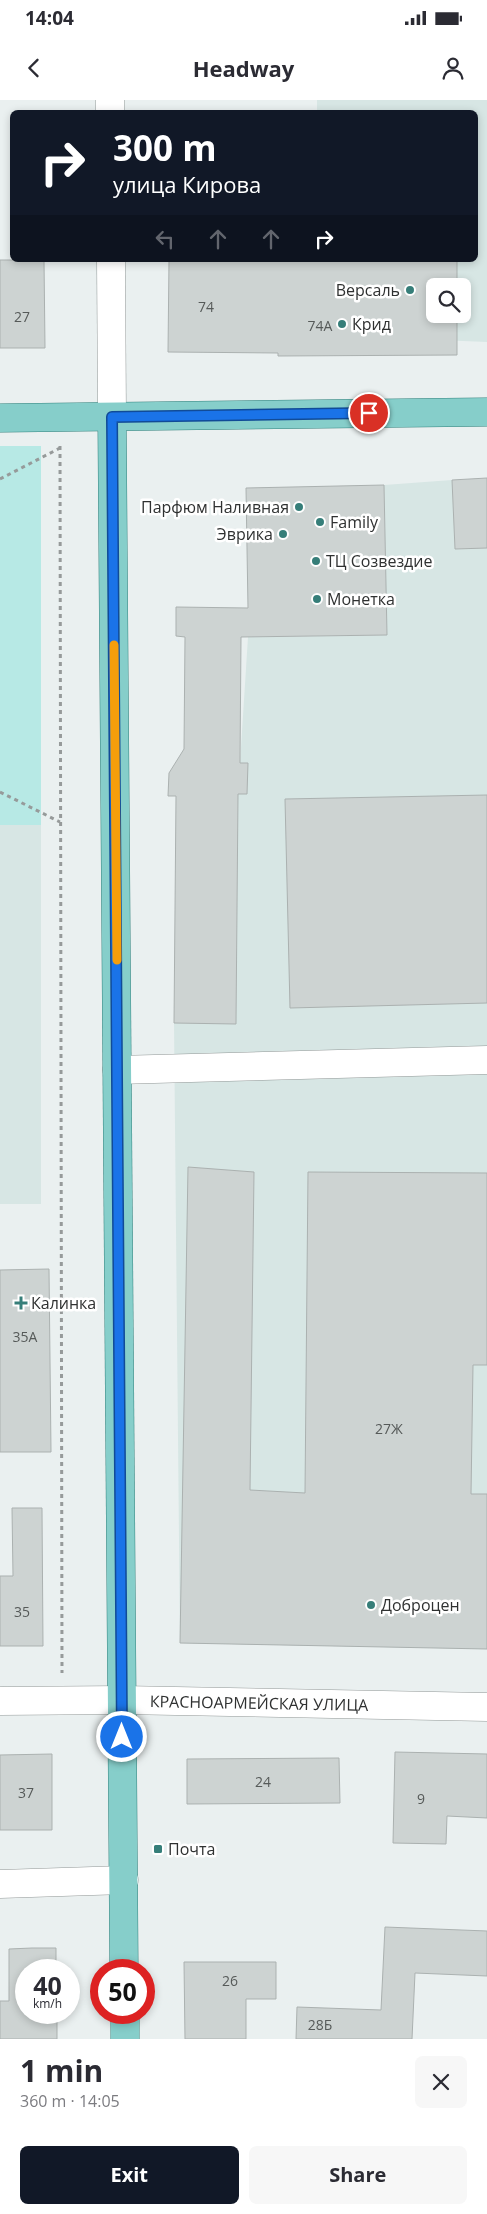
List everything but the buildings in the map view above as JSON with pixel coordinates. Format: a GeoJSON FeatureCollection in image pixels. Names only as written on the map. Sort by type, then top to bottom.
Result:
{"type":"FeatureCollection","features":[{"type":"Feature","properties":{"kind":"main road"},"geometry":{"type":"LineString","coordinates":[[0,418],[487,412]]}},
{"type":"Feature","properties":{"kind":"main road"},"geometry":{"type":"LineString","coordinates":[[112,417],[124,1959]]}},
{"type":"Feature","properties":{"kind":"main road"},"geometry":{"type":"LineString","coordinates":[[124,2024],[125,2039]]}},
{"type":"Feature","properties":{"kind":"street"},"geometry":{"type":"LineString","coordinates":[[111,262],[112,417]]}},
{"type":"Feature","properties":{"kind":"street"},"geometry":{"type":"LineString","coordinates":[[117,1070],[487,1060]]}},
{"type":"Feature","properties":{"kind":"street","name":"КРАСНОАРМЕЙСКАЯ УЛИЦА"},"geometry":{"type":"LineString","coordinates":[[0,1701],[122,1700],[487,1706]]}},
{"type":"Feature","properties":{"kind":"street"},"geometry":{"type":"LineString","coordinates":[[0,1884],[124,1880]]}},
{"type":"Feature","properties":{"kind":"path"},"geometry":{"type":"LineString","coordinates":[[60,418],[62,1701]]}},
{"type":"Feature","properties":{"kind":"path"},"geometry":{"type":"LineString","coordinates":[[0,479],[60,448]]}},
{"type":"Feature","properties":{"kind":"path"},"geometry":{"type":"LineString","coordinates":[[0,792],[60,822]]}},
{"type":"Feature","properties":{"kind":"shaded area"},"geometry":{"type":"Polygon","coordinates":[[[317,100],[487,100],[487,342],[317,335],[317,262],[478,262],[478,110],[317,110],[317,100]]]}},
{"type":"Feature","properties":{"kind":"shaded area"},"geometry":{"type":"Polygon","coordinates":[[[0,446],[41,446],[41,825],[0,825],[0,446]]]}},
{"type":"Feature","properties":{"kind":"shaded area"},"geometry":{"type":"Polygon","coordinates":[[[452,480],[455,549],[487,548],[487,1649],[180,1643],[174,1023],[236,1023],[238,794],[247,794],[240,763],[248,637],[387,635],[384,485],[452,480]]]}},
{"type":"Feature","properties":{"kind":"shaded area"},"geometry":{"type":"Polygon","coordinates":[[[0,825],[41,825],[41,1204],[0,1204],[0,825]]]}},
{"type":"Feature","properties":{"kind":"slow traffic"},"geometry":{"type":"LineString","coordinates":[[114,645],[117,960]]}},
{"type":"Feature","properties":{"kind":"place","name":"Версаль"},"geometry":{"type":"Point","coordinates":[410,290]}},
{"type":"Feature","properties":{"kind":"place","name":"Крид"},"geometry":{"type":"Point","coordinates":[342,324]}},
{"type":"Feature","properties":{"kind":"place","name":"Парфюм Наливная"},"geometry":{"type":"Point","coordinates":[299,507]}},
{"type":"Feature","properties":{"kind":"place","name":"Family"},"geometry":{"type":"Point","coordinates":[320,522]}},
{"type":"Feature","properties":{"kind":"place","name":"Эврика"},"geometry":{"type":"Point","coordinates":[283,534]}},
{"type":"Feature","properties":{"kind":"place","name":"ТЦ Созвездие"},"geometry":{"type":"Point","coordinates":[316,561]}},
{"type":"Feature","properties":{"kind":"place","name":"Монетка"},"geometry":{"type":"Point","coordinates":[317,599]}},
{"type":"Feature","properties":{"kind":"place","name":"Калинка"},"geometry":{"type":"Point","coordinates":[21,1303]}},
{"type":"Feature","properties":{"kind":"place","name":"Доброцен"},"geometry":{"type":"Point","coordinates":[371,1605]}},
{"type":"Feature","properties":{"kind":"place","name":"Почта"},"geometry":{"type":"Point","coordinates":[158,1849]}},
{"type":"Feature","properties":{"kind":"route"},"geometry":{"type":"LineString","coordinates":[[122,1737],[112,417],[369,413]]}}]}
